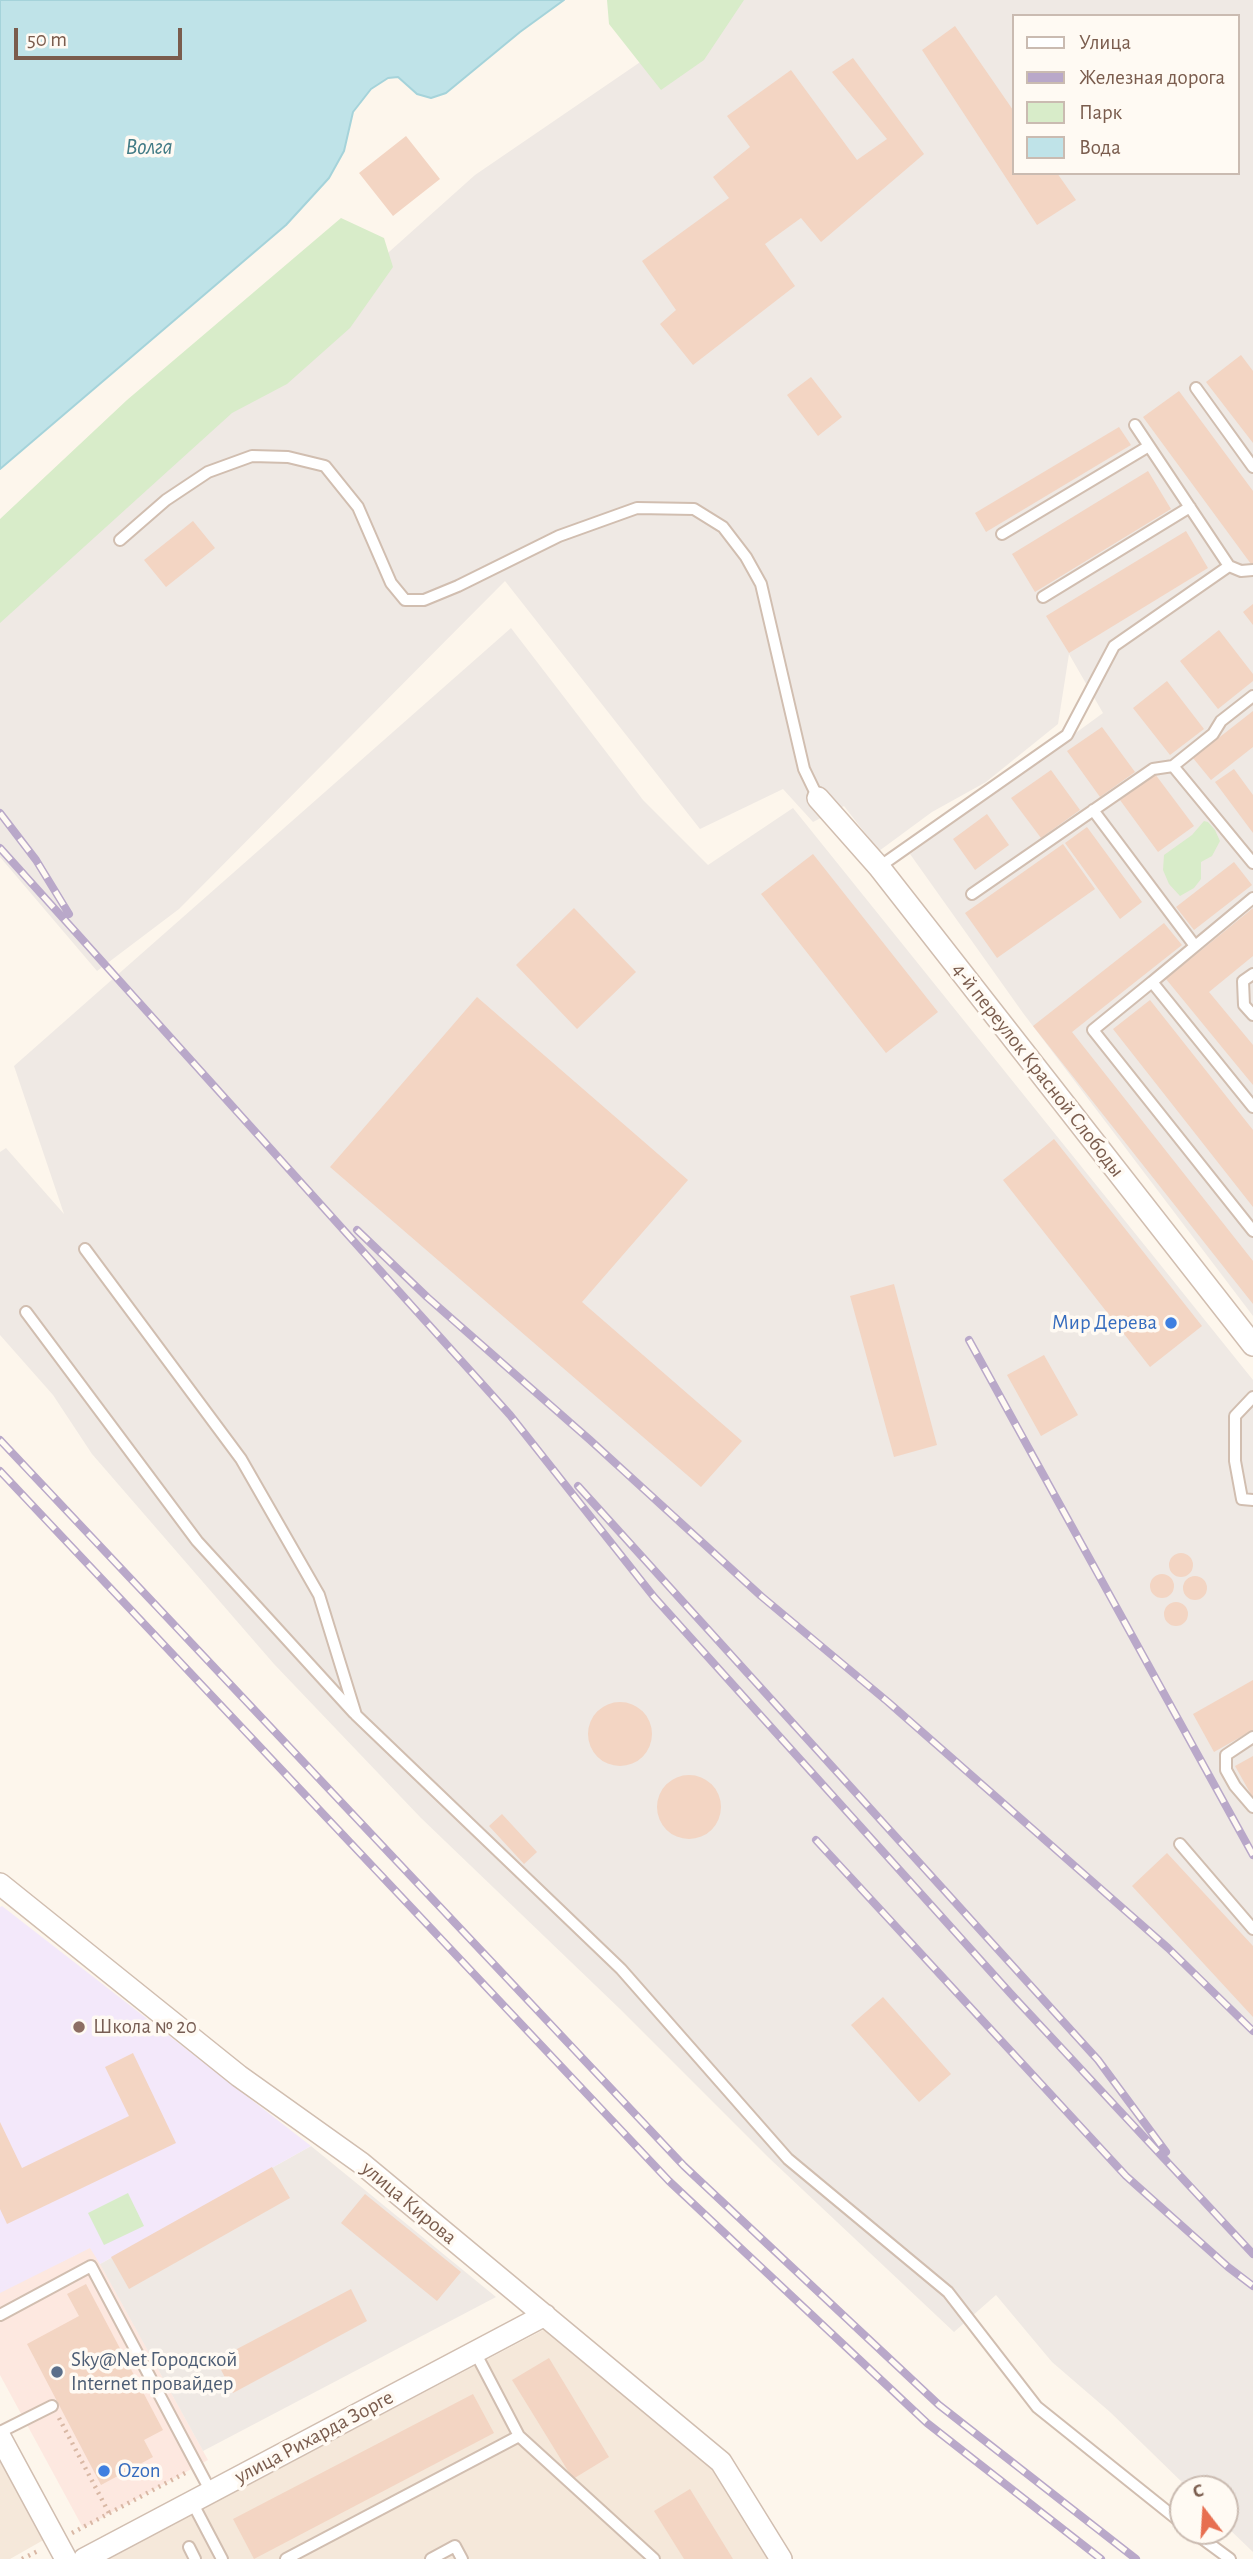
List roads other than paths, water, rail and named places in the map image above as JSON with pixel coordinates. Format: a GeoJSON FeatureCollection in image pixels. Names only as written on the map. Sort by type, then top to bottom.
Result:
{"type":"FeatureCollection","features":[{"type":"Feature","properties":{"kind":"street","name":"4-й переулок Красной Слободы"},"geometry":{"type":"LineString","coordinates":[[818,798],[878,867],[1253,1345]]}},
{"type":"Feature","properties":{"kind":"street","name":"улица Кирова"},"geometry":{"type":"LineString","coordinates":[[0,1884],[239,2076],[361,2163],[721,2462],[782,2559]]}},
{"type":"Feature","properties":{"kind":"street","name":"улица Рихарда Зорге"},"geometry":{"type":"LineString","coordinates":[[84,2559],[545,2315]]}},
{"type":"Feature","properties":{"kind":"street"},"geometry":{"type":"LineString","coordinates":[[0,2434],[66,2559]]}},
{"type":"Feature","properties":{"kind":"lane"},"geometry":{"type":"LineString","coordinates":[[1196,388],[1253,467]]}},
{"type":"Feature","properties":{"kind":"lane"},"geometry":{"type":"LineString","coordinates":[[1135,425],[1229,566],[1241,571],[1253,570]]}},
{"type":"Feature","properties":{"kind":"lane"},"geometry":{"type":"LineString","coordinates":[[1002,534],[1149,446]]}},
{"type":"Feature","properties":{"kind":"lane"},"geometry":{"type":"LineString","coordinates":[[120,540],[166,500],[208,472],[252,456],[288,457],[326,466],[358,507],[391,583],[405,600],[424,600],[559,536],[637,508],[694,509],[723,527],[746,557],[761,584],[804,769],[818,798]]}},
{"type":"Feature","properties":{"kind":"lane"},"geometry":{"type":"LineString","coordinates":[[1042,597],[1190,506]]}},
{"type":"Feature","properties":{"kind":"lane"},"geometry":{"type":"LineString","coordinates":[[878,867],[1067,735],[1114,646],[1229,566]]}},
{"type":"Feature","properties":{"kind":"lane"},"geometry":{"type":"LineString","coordinates":[[972,894],[1153,769],[1172,766],[1213,734],[1221,721],[1253,696]]}},
{"type":"Feature","properties":{"kind":"lane"},"geometry":{"type":"LineString","coordinates":[[1172,766],[1253,863]]}},
{"type":"Feature","properties":{"kind":"lane"},"geometry":{"type":"LineString","coordinates":[[1093,810],[1195,946]]}},
{"type":"Feature","properties":{"kind":"lane"},"geometry":{"type":"LineString","coordinates":[[1253,898],[1093,1030],[1253,1231]]}},
{"type":"Feature","properties":{"kind":"lane"},"geometry":{"type":"LineString","coordinates":[[1253,974],[1243,981],[1244,1005],[1253,1015]]}},
{"type":"Feature","properties":{"kind":"lane"},"geometry":{"type":"LineString","coordinates":[[1153,982],[1253,1107]]}},
{"type":"Feature","properties":{"kind":"lane"},"geometry":{"type":"LineString","coordinates":[[85,1249],[241,1459],[319,1595],[356,1715]]}},
{"type":"Feature","properties":{"kind":"lane"},"geometry":{"type":"LineString","coordinates":[[26,1312],[197,1541],[356,1715],[621,1969],[788,2159],[948,2292],[1037,2407],[1169,2513]]}},
{"type":"Feature","properties":{"kind":"lane"},"geometry":{"type":"LineString","coordinates":[[1253,1397],[1235,1416],[1235,1461],[1242,1500],[1253,1500]]}},
{"type":"Feature","properties":{"kind":"lane"},"geometry":{"type":"LineString","coordinates":[[1253,1737],[1226,1755],[1226,1770],[1235,1786],[1253,1807]]}},
{"type":"Feature","properties":{"kind":"lane"},"geometry":{"type":"LineString","coordinates":[[1181,1844],[1253,1928]]}},
{"type":"Feature","properties":{"kind":"lane"},"geometry":{"type":"LineString","coordinates":[[0,2315],[91,2266],[198,2466],[202,2497],[222,2559]]}},
{"type":"Feature","properties":{"kind":"lane"},"geometry":{"type":"LineString","coordinates":[[475,2352],[519,2435],[654,2559]]}},
{"type":"Feature","properties":{"kind":"lane"},"geometry":{"type":"LineString","coordinates":[[0,2434],[52,2406]]}},
{"type":"Feature","properties":{"kind":"lane"},"geometry":{"type":"LineString","coordinates":[[286,2559],[519,2435]]}},
{"type":"Feature","properties":{"kind":"lane"},"geometry":{"type":"LineString","coordinates":[[1211,2545],[1230,2559]]}},
{"type":"Feature","properties":{"kind":"lane"},"geometry":{"type":"LineString","coordinates":[[431,2559],[455,2546],[462,2559]]}},
{"type":"Feature","properties":{"kind":"lane"},"geometry":{"type":"LineString","coordinates":[[189,2547],[195,2559]]}},
{"type":"Feature","properties":{"kind":"water","name":"Волга"},"geometry":{"type":"Polygon","coordinates":[[[0,0],[564,0],[520,32],[446,93],[431,98],[417,94],[398,77],[388,78],[371,89],[353,112],[344,151],[329,178],[286,225],[0,469],[0,0]]]}},
{"type":"Feature","properties":{"kind":"railway"},"geometry":{"type":"LineString","coordinates":[[0,813],[36,860],[69,914]]}},
{"type":"Feature","properties":{"kind":"railway"},"geometry":{"type":"LineString","coordinates":[[0,848],[510,1415],[654,1597],[1011,1994],[1253,2254]]}},
{"type":"Feature","properties":{"kind":"railway"},"geometry":{"type":"LineString","coordinates":[[357,1230],[427,1297],[590,1440],[761,1596],[888,1702],[1168,1948],[1253,2031]]}},
{"type":"Feature","properties":{"kind":"railway"},"geometry":{"type":"LineString","coordinates":[[969,1340],[1253,1855]]}},
{"type":"Feature","properties":{"kind":"railway"},"geometry":{"type":"LineString","coordinates":[[0,1440],[684,2166],[939,2405],[1136,2559]]}},
{"type":"Feature","properties":{"kind":"railway"},"geometry":{"type":"LineString","coordinates":[[0,1471],[669,2181],[927,2423],[1101,2559]]}},
{"type":"Feature","properties":{"kind":"railway"},"geometry":{"type":"LineString","coordinates":[[578,1486],[1098,2060],[1166,2152]]}},
{"type":"Feature","properties":{"kind":"railway"},"geometry":{"type":"LineString","coordinates":[[816,1840],[1126,2176],[1253,2286]]}},
{"type":"Feature","properties":{"kind":"place","name":"Мир Дерева"},"geometry":{"type":"Point","coordinates":[1171,1323]}},
{"type":"Feature","properties":{"kind":"place","name":"Школа № 20"},"geometry":{"type":"Point","coordinates":[79,2027]}},
{"type":"Feature","properties":{"kind":"place","name":"Sky@Net Городской Internet провайдер"},"geometry":{"type":"Point","coordinates":[57,2372]}},
{"type":"Feature","properties":{"kind":"place","name":"Ozon"},"geometry":{"type":"Point","coordinates":[104,2471]}}]}
